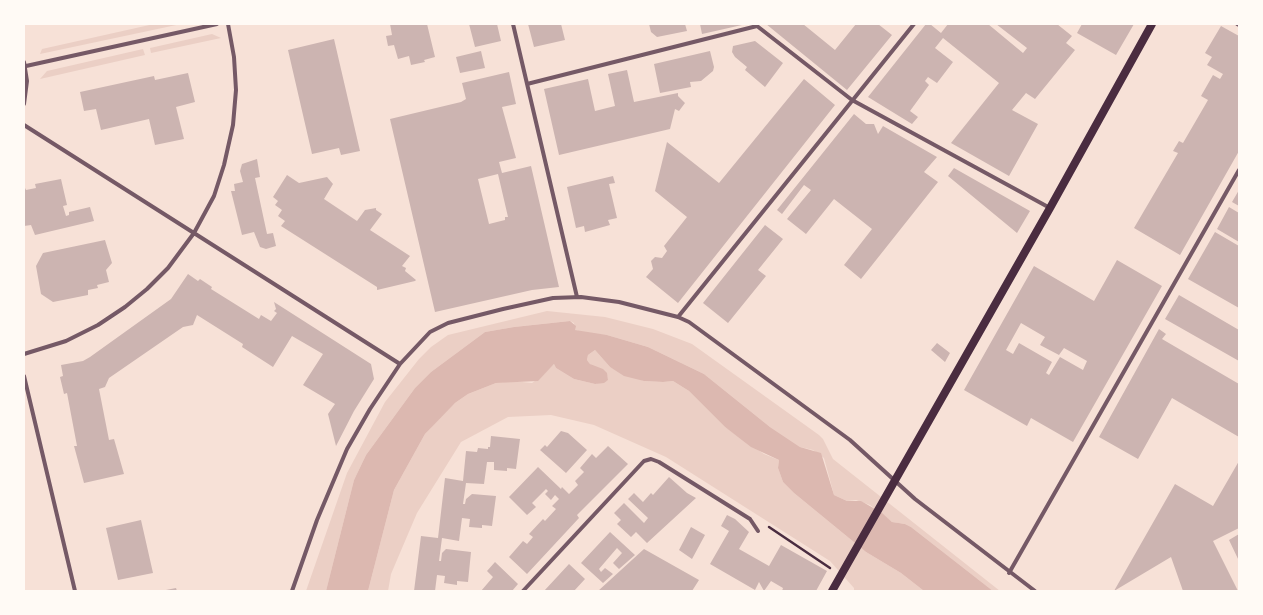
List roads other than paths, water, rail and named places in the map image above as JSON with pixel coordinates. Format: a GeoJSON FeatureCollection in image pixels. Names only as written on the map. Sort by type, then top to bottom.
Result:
{"type":"FeatureCollection","features":[{"type":"Feature","properties":{"kind":"main road"},"geometry":{"type":"LineString","coordinates":[[832,591],[1050,208],[1152,24]]}},
{"type":"Feature","properties":{"kind":"street"},"geometry":{"type":"LineString","coordinates":[[26,66],[217,24]]}},
{"type":"Feature","properties":{"kind":"street"},"geometry":{"type":"LineString","coordinates":[[24,354],[66,340],[98,325],[125,307],[147,289],[168,268],[194,233],[214,196],[224,165],[233,124],[236,90],[234,57],[228,24]]}},
{"type":"Feature","properties":{"kind":"street"},"geometry":{"type":"LineString","coordinates":[[513,24],[577,298]]}},
{"type":"Feature","properties":{"kind":"street"},"geometry":{"type":"LineString","coordinates":[[678,317],[914,24]]}},
{"type":"Feature","properties":{"kind":"street"},"geometry":{"type":"LineString","coordinates":[[527,84],[757,26],[852,100],[1050,208]]}},
{"type":"Feature","properties":{"kind":"street"},"geometry":{"type":"LineString","coordinates":[[24,62],[28,81],[24,104]]}},
{"type":"Feature","properties":{"kind":"street"},"geometry":{"type":"LineString","coordinates":[[24,125],[400,364]]}},
{"type":"Feature","properties":{"kind":"street"},"geometry":{"type":"LineString","coordinates":[[1009,573],[1239,170]]}},
{"type":"Feature","properties":{"kind":"street"},"geometry":{"type":"LineString","coordinates":[[292,591],[317,520],[347,449],[380,393],[400,364],[430,332],[440,326],[553,298],[600,298],[678,317],[708,334],[850,440],[895,482],[1009,573],[1035,591]]}},
{"type":"Feature","properties":{"kind":"street"},"geometry":{"type":"LineString","coordinates":[[24,376],[76,591]]}},
{"type":"Feature","properties":{"kind":"street"},"geometry":{"type":"LineString","coordinates":[[523,591],[644,461],[651,459],[659,462],[750,519],[758,531]]}}]}
